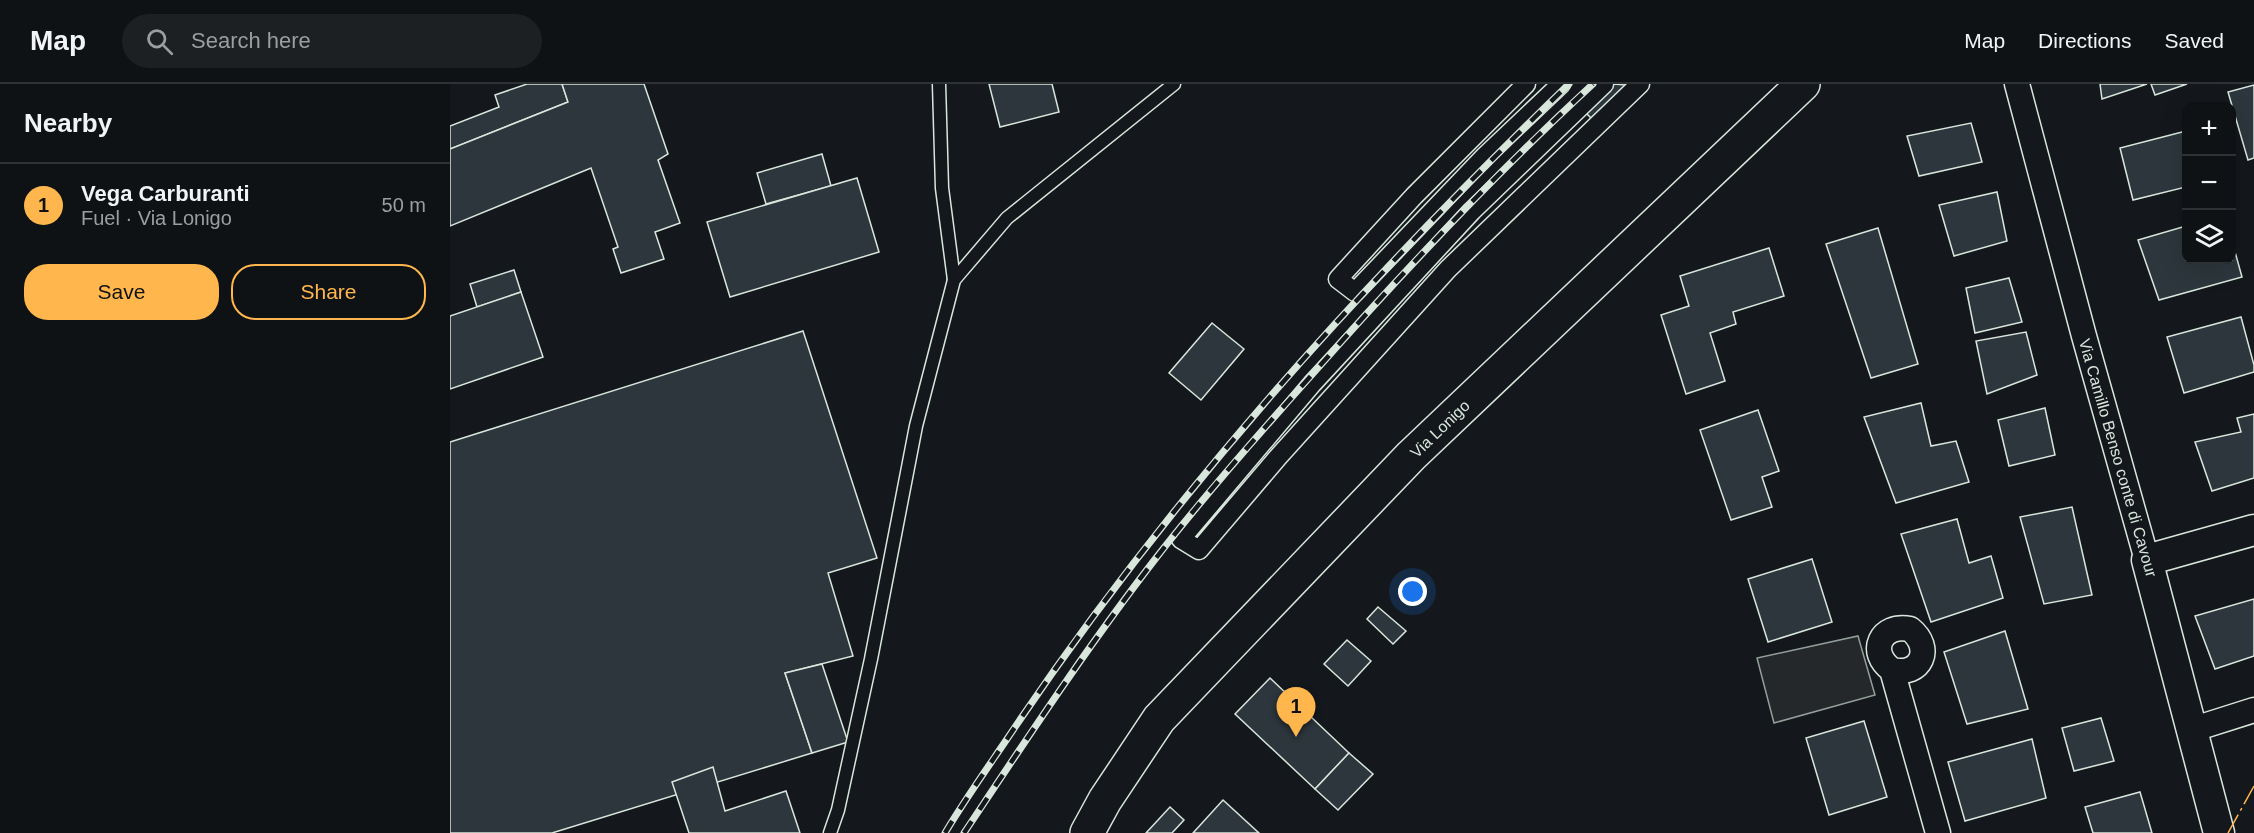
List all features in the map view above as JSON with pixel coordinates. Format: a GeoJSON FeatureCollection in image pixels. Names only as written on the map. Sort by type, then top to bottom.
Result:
{"type":"FeatureCollection","features":[{"type":"Feature","properties":{"kind":"main road","name":"Via Lonigo"},"geometry":{"type":"LineString","coordinates":[[1087,833],[1105,800],[1160,719],[1411,456],[1803,84]]}},
{"type":"Feature","properties":{"kind":"main road","name":"Via Lonigo"},"geometry":{"type":"LineString","coordinates":[[1095,833],[1105,800]]}},
{"type":"Feature","properties":{"kind":"street"},"geometry":{"type":"LineString","coordinates":[[1526,84],[1414,196],[1338,279],[1355,292],[1485,156],[1561,84]]}},
{"type":"Feature","properties":{"kind":"street"},"geometry":{"type":"LineString","coordinates":[[1604,84],[1472,211],[1311,384],[1181,539],[1199,550],[1279,456],[1448,269],[1640,84]]}},
{"type":"Feature","properties":{"kind":"street","name":"Via Camillo Benso conte di Cavour"},"geometry":{"type":"LineString","coordinates":[[2017,84],[2219,833]]}},
{"type":"Feature","properties":{"kind":"street"},"geometry":{"type":"LineString","coordinates":[[2147,560],[2254,530]]}},
{"type":"Feature","properties":{"kind":"street"},"geometry":{"type":"LineString","coordinates":[[1892,670],[1938,833]]}},
{"type":"Feature","properties":{"kind":"street"},"geometry":{"type":"LineString","coordinates":[[2191,730],[2254,710]]}},
{"type":"Feature","properties":{"kind":"lane"},"geometry":{"type":"LineString","coordinates":[[830,833],[838,810],[868,671],[916,426],[954,280],[942,188],[939,84]]}},
{"type":"Feature","properties":{"kind":"lane"},"geometry":{"type":"LineString","coordinates":[[954,280],[1007,218],[1174,84]]}},
{"type":"Feature","properties":{"kind":"shaded area"},"geometry":{"type":"Polygon","coordinates":[[[1858,636],[1875,695],[1774,723],[1757,658],[1858,636]]]}},
{"type":"Feature","properties":{"kind":"building"},"geometry":{"type":"Polygon","coordinates":[[[527,84],[562,84],[568,102],[450,149],[450,126],[499,107],[495,95],[527,84]]]}},
{"type":"Feature","properties":{"kind":"building"},"geometry":{"type":"Polygon","coordinates":[[[562,84],[644,84],[668,154],[658,160],[680,223],[655,232],[664,259],[621,273],[613,249],[618,247],[591,168],[450,226],[450,149],[568,102],[562,84]]]}},
{"type":"Feature","properties":{"kind":"building"},"geometry":{"type":"Polygon","coordinates":[[[989,84],[1052,84],[1059,112],[1000,127],[989,84]]]}},
{"type":"Feature","properties":{"kind":"building"},"geometry":{"type":"Polygon","coordinates":[[[1613,84],[1626,85],[1592,119],[1585,112],[1613,84]]]}},
{"type":"Feature","properties":{"kind":"building"},"geometry":{"type":"Polygon","coordinates":[[[2100,84],[2147,84],[2102,99],[2100,84]]]}},
{"type":"Feature","properties":{"kind":"building"},"geometry":{"type":"Polygon","coordinates":[[[2151,84],[2187,84],[2155,95],[2151,84]]]}},
{"type":"Feature","properties":{"kind":"building"},"geometry":{"type":"Polygon","coordinates":[[[2254,85],[2254,158],[2248,160],[2236,119],[2236,102],[2231,102],[2228,92],[2254,85]]]}},
{"type":"Feature","properties":{"kind":"building"},"geometry":{"type":"Polygon","coordinates":[[[1971,123],[1982,162],[1919,176],[1907,136],[1971,123]]]}},
{"type":"Feature","properties":{"kind":"building"},"geometry":{"type":"Polygon","coordinates":[[[2182,132],[2182,188],[2133,200],[2120,148],[2182,132]]]}},
{"type":"Feature","properties":{"kind":"building"},"geometry":{"type":"Polygon","coordinates":[[[822,154],[831,186],[766,204],[757,173],[822,154]]]}},
{"type":"Feature","properties":{"kind":"building"},"geometry":{"type":"Polygon","coordinates":[[[857,178],[879,252],[730,297],[707,222],[857,178]]]}},
{"type":"Feature","properties":{"kind":"building"},"geometry":{"type":"Polygon","coordinates":[[[1997,192],[2007,241],[1954,256],[1939,205],[1997,192]]]}},
{"type":"Feature","properties":{"kind":"building"},"geometry":{"type":"Polygon","coordinates":[[[2182,227],[2182,264],[2236,264],[2236,255],[2242,277],[2159,300],[2138,240],[2182,227]]]}},
{"type":"Feature","properties":{"kind":"building"},"geometry":{"type":"Polygon","coordinates":[[[1878,228],[1918,364],[1871,378],[1826,244],[1878,228]]]}},
{"type":"Feature","properties":{"kind":"building"},"geometry":{"type":"Polygon","coordinates":[[[1769,248],[1784,296],[1733,312],[1736,324],[1710,333],[1725,381],[1686,394],[1661,315],[1689,306],[1680,276],[1769,248]]]}},
{"type":"Feature","properties":{"kind":"building"},"geometry":{"type":"Polygon","coordinates":[[[514,270],[521,292],[477,307],[470,284],[514,270]]]}},
{"type":"Feature","properties":{"kind":"building"},"geometry":{"type":"Polygon","coordinates":[[[2009,278],[2022,322],[1975,333],[1966,288],[2009,278]]]}},
{"type":"Feature","properties":{"kind":"building"},"geometry":{"type":"Polygon","coordinates":[[[521,292],[543,357],[450,389],[450,316],[521,292]]]}},
{"type":"Feature","properties":{"kind":"building"},"geometry":{"type":"Polygon","coordinates":[[[2241,317],[2254,372],[2184,393],[2167,337],[2241,317]]]}},
{"type":"Feature","properties":{"kind":"building"},"geometry":{"type":"Polygon","coordinates":[[[1212,323],[1244,349],[1201,400],[1169,373],[1212,323]]]}},
{"type":"Feature","properties":{"kind":"building"},"geometry":{"type":"Polygon","coordinates":[[[803,331],[877,558],[828,573],[853,656],[785,673],[812,753],[552,833],[450,833],[450,442],[803,331]]]}},
{"type":"Feature","properties":{"kind":"building"},"geometry":{"type":"Polygon","coordinates":[[[2026,332],[2037,375],[1987,394],[1976,341],[2026,332]]]}},
{"type":"Feature","properties":{"kind":"building"},"geometry":{"type":"Polygon","coordinates":[[[1921,403],[1931,446],[1956,441],[1969,482],[1896,503],[1864,417],[1921,403]]]}},
{"type":"Feature","properties":{"kind":"building"},"geometry":{"type":"Polygon","coordinates":[[[2045,408],[2055,455],[2009,466],[1998,420],[2045,408]]]}},
{"type":"Feature","properties":{"kind":"building"},"geometry":{"type":"Polygon","coordinates":[[[1758,410],[1779,471],[1762,477],[1772,507],[1731,520],[1700,430],[1758,410]]]}},
{"type":"Feature","properties":{"kind":"building"},"geometry":{"type":"Polygon","coordinates":[[[2254,414],[2254,478],[2212,491],[2195,442],[2241,432],[2237,418],[2254,414]]]}},
{"type":"Feature","properties":{"kind":"building"},"geometry":{"type":"Polygon","coordinates":[[[2072,507],[2092,595],[2044,604],[2020,517],[2072,507]]]}},
{"type":"Feature","properties":{"kind":"building"},"geometry":{"type":"Polygon","coordinates":[[[1957,519],[1969,563],[1991,556],[2003,598],[1931,622],[1901,534],[1957,519]]]}},
{"type":"Feature","properties":{"kind":"building"},"geometry":{"type":"Polygon","coordinates":[[[1812,559],[1832,622],[1768,642],[1748,579],[1812,559]]]}},
{"type":"Feature","properties":{"kind":"building"},"geometry":{"type":"Polygon","coordinates":[[[2254,599],[2254,656],[2215,669],[2195,616],[2254,599]]]}},
{"type":"Feature","properties":{"kind":"building"},"geometry":{"type":"Polygon","coordinates":[[[1378,607],[1406,631],[1393,644],[1367,619],[1378,607]]]}},
{"type":"Feature","properties":{"kind":"building"},"geometry":{"type":"Polygon","coordinates":[[[2005,631],[2028,709],[1967,724],[1944,652],[2005,631]]]}},
{"type":"Feature","properties":{"kind":"building"},"geometry":{"type":"Polygon","coordinates":[[[1347,640],[1371,661],[1348,686],[1324,664],[1347,640]]]}},
{"type":"Feature","properties":{"kind":"building"},"geometry":{"type":"Polygon","coordinates":[[[822,664],[848,742],[812,753],[785,673],[822,664]]]}},
{"type":"Feature","properties":{"kind":"building"},"geometry":{"type":"Polygon","coordinates":[[[1270,678],[1349,753],[1315,789],[1235,714],[1270,678]]]}},
{"type":"Feature","properties":{"kind":"building"},"geometry":{"type":"Polygon","coordinates":[[[2101,718],[2114,761],[2074,771],[2062,728],[2101,718]]]}},
{"type":"Feature","properties":{"kind":"building"},"geometry":{"type":"Polygon","coordinates":[[[1864,721],[1887,797],[1829,815],[1806,738],[1864,721]]]}},
{"type":"Feature","properties":{"kind":"building"},"geometry":{"type":"Polygon","coordinates":[[[2032,739],[2046,798],[1965,821],[1948,762],[2032,739]]]}},
{"type":"Feature","properties":{"kind":"building"},"geometry":{"type":"Polygon","coordinates":[[[1349,753],[1373,774],[1338,810],[1315,789],[1349,753]]]}},
{"type":"Feature","properties":{"kind":"building"},"geometry":{"type":"Polygon","coordinates":[[[713,767],[725,811],[786,791],[800,833],[689,833],[672,782],[713,767]]]}},
{"type":"Feature","properties":{"kind":"building"},"geometry":{"type":"Polygon","coordinates":[[[2140,792],[2152,833],[2093,833],[2085,807],[2140,792]]]}},
{"type":"Feature","properties":{"kind":"building"},"geometry":{"type":"Polygon","coordinates":[[[1223,800],[1259,833],[1193,833],[1223,800]]]}},
{"type":"Feature","properties":{"kind":"building"},"geometry":{"type":"Polygon","coordinates":[[[1170,807],[1184,820],[1172,833],[1146,833],[1170,807]]]}},
{"type":"Feature","properties":{"kind":"railway"},"geometry":{"type":"LineString","coordinates":[[945,833],[1069,650],[1133,563],[1270,396],[1416,237],[1569,84]]}},
{"type":"Feature","properties":{"kind":"railway"},"geometry":{"type":"LineString","coordinates":[[964,833],[1106,625],[1212,489],[1412,264],[1519,154],[1593,84]]}},
{"type":"Feature","properties":{"kind":"power"},"geometry":{"type":"LineString","coordinates":[[2228,833],[2254,786]]}},
{"type":"Feature","properties":{"kind":"place","name":"Vega Carburanti"},"geometry":{"type":"Point","coordinates":[1296,737]}}]}
